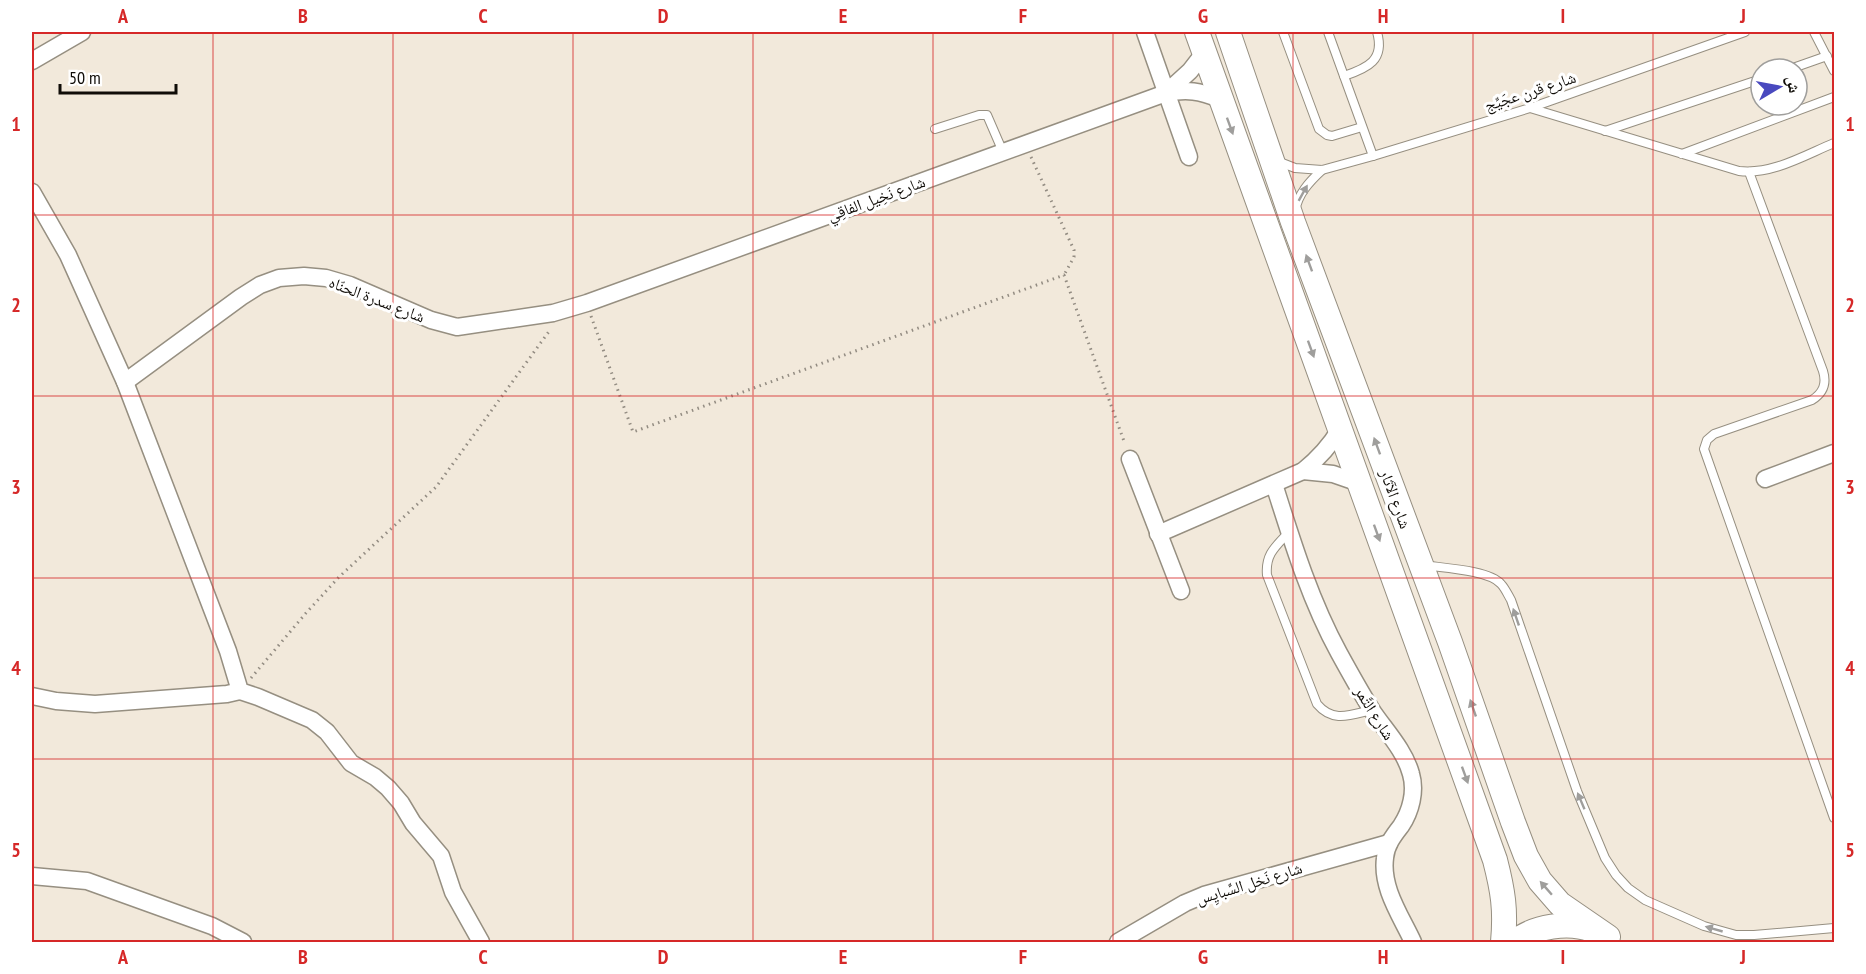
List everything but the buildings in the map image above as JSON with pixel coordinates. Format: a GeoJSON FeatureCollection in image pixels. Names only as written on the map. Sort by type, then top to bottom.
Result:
{"type":"FeatureCollection","features":[{"type":"Feature","properties":{"kind":"street"},"geometry":{"type":"LineString","coordinates":[[32,61],[82,32]]}},
{"type":"Feature","properties":{"kind":"street"},"geometry":{"type":"LineString","coordinates":[[1145,32],[1189,157]]}},
{"type":"Feature","properties":{"kind":"street","name":"شارع الآثار"},"geometry":{"type":"LineString","coordinates":[[1228,32],[1293,222],[1450,642],[1512,822],[1526,856],[1540,881],[1560,904],[1612,940]]}},
{"type":"Feature","properties":{"kind":"street","name":"شارع نَخِيل الفاقِي"},"geometry":{"type":"LineString","coordinates":[[1166,93],[1190,71],[1200,42]]}},
{"type":"Feature","properties":{"kind":"street","name":"شارع الآثار"},"geometry":{"type":"LineString","coordinates":[[1200,42],[1495,860],[1503,891],[1505,918],[1503,942]]}},
{"type":"Feature","properties":{"kind":"street","name":"شارع نَخِيل الفاقِي"},"geometry":{"type":"LineString","coordinates":[[586,303],[1166,93],[1181,90],[1197,91],[1220,99]]}},
{"type":"Feature","properties":{"kind":"street"},"geometry":{"type":"LineString","coordinates":[[32,192],[68,255],[125,382],[228,651],[240,691]]}},
{"type":"Feature","properties":{"kind":"street","name":"شارع سدرة الحنّاه"},"geometry":{"type":"LineString","coordinates":[[125,382],[241,297],[260,285],[279,278],[304,276],[326,278],[350,285],[444,325],[457,327],[553,314],[586,303]]}},
{"type":"Feature","properties":{"kind":"street"},"geometry":{"type":"LineString","coordinates":[[1158,534],[1303,471],[1318,459],[1340,429]]}},
{"type":"Feature","properties":{"kind":"street"},"geometry":{"type":"LineString","coordinates":[[1765,479],[1834,453]]}},
{"type":"Feature","properties":{"kind":"street"},"geometry":{"type":"LineString","coordinates":[[1130,459],[1181,591]]}},
{"type":"Feature","properties":{"kind":"street"},"geometry":{"type":"LineString","coordinates":[[1303,471],[1341,476],[1359,483]]}},
{"type":"Feature","properties":{"kind":"street","name":"شارع التَّمر"},"geometry":{"type":"LineString","coordinates":[[1274,483],[1322,619],[1372,710],[1405,760],[1412,775],[1410,810],[1389,843],[1384,855],[1384,871],[1387,887],[1413,942]]}},
{"type":"Feature","properties":{"kind":"street"},"geometry":{"type":"LineString","coordinates":[[32,696],[56,701],[95,704],[227,694],[240,691],[258,696],[312,720],[327,732],[351,763],[375,777],[401,803],[413,823],[441,856],[453,892],[481,942]]}},
{"type":"Feature","properties":{"kind":"street","name":"شارع نَخل السِّبايِس"},"geometry":{"type":"LineString","coordinates":[[1118,942],[1137,938],[1185,903],[1204,895],[1389,843]]}},
{"type":"Feature","properties":{"kind":"street"},"geometry":{"type":"LineString","coordinates":[[32,876],[87,881],[212,926],[243,942]]}},
{"type":"Feature","properties":{"kind":"street"},"geometry":{"type":"LineString","coordinates":[[1515,942],[1540,929],[1563,925],[1587,928],[1612,940]]}},
{"type":"Feature","properties":{"kind":"lane"},"geometry":{"type":"LineString","coordinates":[[1283,32],[1319,129],[1332,136],[1362,127]]}},
{"type":"Feature","properties":{"kind":"lane"},"geometry":{"type":"LineString","coordinates":[[1328,32],[1372,156]]}},
{"type":"Feature","properties":{"kind":"lane"},"geometry":{"type":"LineString","coordinates":[[1344,76],[1366,68],[1372,62],[1379,48],[1377,32]]}},
{"type":"Feature","properties":{"kind":"lane","name":"شارع قرن عجَيِّج"},"geometry":{"type":"LineString","coordinates":[[1273,159],[1308,171],[1322,170],[1530,108],[1745,32]]}},
{"type":"Feature","properties":{"kind":"lane"},"geometry":{"type":"LineString","coordinates":[[1814,32],[1834,71]]}},
{"type":"Feature","properties":{"kind":"lane"},"geometry":{"type":"LineString","coordinates":[[1809,62],[1827,56]]}},
{"type":"Feature","properties":{"kind":"lane"},"geometry":{"type":"LineString","coordinates":[[1605,132],[1749,83]]}},
{"type":"Feature","properties":{"kind":"lane"},"geometry":{"type":"LineString","coordinates":[[1682,154],[1834,97]]}},
{"type":"Feature","properties":{"kind":"lane"},"geometry":{"type":"LineString","coordinates":[[1530,108],[1739,171],[1769,169],[1834,142]]}},
{"type":"Feature","properties":{"kind":"lane"},"geometry":{"type":"LineString","coordinates":[[935,129],[979,115],[987,115],[1003,152]]}},
{"type":"Feature","properties":{"kind":"lane"},"geometry":{"type":"LineString","coordinates":[[1293,222],[1302,193],[1322,170]]}},
{"type":"Feature","properties":{"kind":"lane"},"geometry":{"type":"LineString","coordinates":[[1749,172],[1823,371],[1825,384],[1822,391],[1812,400],[1714,434],[1707,440],[1704,449],[1834,818]]}},
{"type":"Feature","properties":{"kind":"lane"},"geometry":{"type":"LineString","coordinates":[[1290,532],[1268,558],[1267,575],[1317,704],[1324,712],[1335,716],[1372,710]]}},
{"type":"Feature","properties":{"kind":"lane"},"geometry":{"type":"LineString","coordinates":[[1421,565],[1478,574],[1501,583],[1510,600],[1577,791],[1605,858],[1628,888],[1645,900],[1704,926],[1736,934],[1754,935],[1834,928]]}},
{"type":"Feature","properties":{"kind":"path"},"geometry":{"type":"LineString","coordinates":[[586,303],[633,432],[1064,275],[1074,256],[1074,250],[1026,144]]}},
{"type":"Feature","properties":{"kind":"path"},"geometry":{"type":"LineString","coordinates":[[1064,275],[1130,459]]}},
{"type":"Feature","properties":{"kind":"path"},"geometry":{"type":"LineString","coordinates":[[240,691],[306,612],[436,487],[564,310]]}}]}
